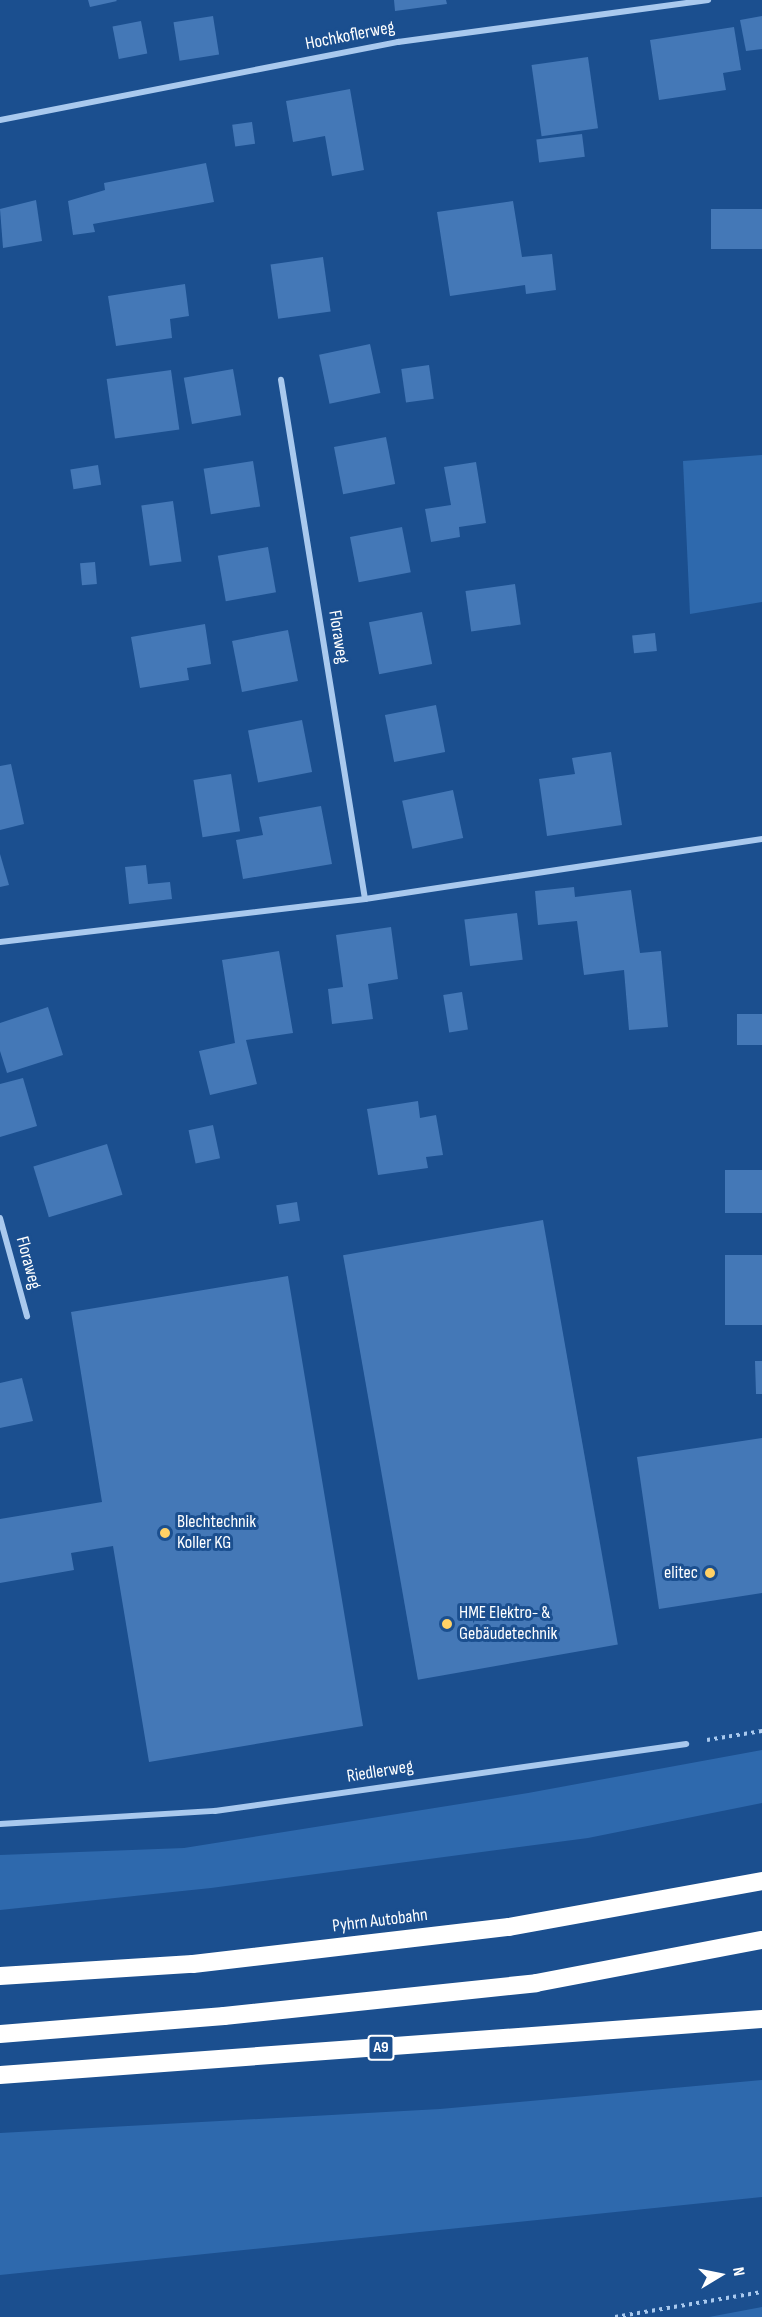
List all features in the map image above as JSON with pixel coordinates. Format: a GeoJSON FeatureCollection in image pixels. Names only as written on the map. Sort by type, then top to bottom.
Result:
{"type":"FeatureCollection","features":[{"type":"Feature","properties":{"kind":"highway","name":"Pyhrn Autobahn"},"geometry":{"type":"LineString","coordinates":[[0,1976],[193,1964],[509,1927],[762,1881]]}},
{"type":"Feature","properties":{"kind":"highway"},"geometry":{"type":"LineString","coordinates":[[0,2034],[224,2016],[536,1983],[762,1940]]}},
{"type":"Feature","properties":{"kind":"highway","name":"A9"},"geometry":{"type":"LineString","coordinates":[[0,2075],[762,2019]]}},
{"type":"Feature","properties":{"kind":"street","name":"Hochkoflerweg"},"geometry":{"type":"LineString","coordinates":[[0,120],[398,42],[708,0]]}},
{"type":"Feature","properties":{"kind":"street","name":"Floraweg"},"geometry":{"type":"LineString","coordinates":[[281,380],[365,899]]}},
{"type":"Feature","properties":{"kind":"street"},"geometry":{"type":"LineString","coordinates":[[0,942],[365,899],[762,839]]}},
{"type":"Feature","properties":{"kind":"street","name":"Floraweg"},"geometry":{"type":"LineString","coordinates":[[0,1218],[27,1316]]}},
{"type":"Feature","properties":{"kind":"street","name":"Riedlerweg"},"geometry":{"type":"LineString","coordinates":[[0,1824],[215,1811],[686,1744]]}},
{"type":"Feature","properties":{"kind":"path"},"geometry":{"type":"LineString","coordinates":[[686,1744],[762,1731]]}},
{"type":"Feature","properties":{"kind":"path"},"geometry":{"type":"LineString","coordinates":[[615,2317],[762,2292]]}},
{"type":"Feature","properties":{"kind":"shaded area"},"geometry":{"type":"Polygon","coordinates":[[[762,455],[762,602],[690,614],[683,461],[762,455]]]}},
{"type":"Feature","properties":{"kind":"shaded area"},"geometry":{"type":"Polygon","coordinates":[[[762,1750],[762,1803],[588,1838],[211,1888],[0,1910],[0,1855],[184,1848],[528,1793],[762,1750]]]}},
{"type":"Feature","properties":{"kind":"shaded area"},"geometry":{"type":"Polygon","coordinates":[[[762,2080],[762,2197],[0,2275],[0,2133],[440,2109],[762,2080]]]}},
{"type":"Feature","properties":{"kind":"shaded area"},"geometry":{"type":"Polygon","coordinates":[[[762,2307],[762,2317],[709,2317],[762,2307]]]}},
{"type":"Feature","properties":{"kind":"building"},"geometry":{"type":"Polygon","coordinates":[[[88,0],[116,0],[117,1],[90,7],[88,0]]]}},
{"type":"Feature","properties":{"kind":"building"},"geometry":{"type":"Polygon","coordinates":[[[394,0],[446,0],[447,4],[395,11],[394,0]]]}},
{"type":"Feature","properties":{"kind":"building"},"geometry":{"type":"Polygon","coordinates":[[[213,16],[219,55],[180,61],[173,22],[213,16]]]}},
{"type":"Feature","properties":{"kind":"building"},"geometry":{"type":"Polygon","coordinates":[[[762,16],[762,49],[746,51],[740,20],[762,16]]]}},
{"type":"Feature","properties":{"kind":"building"},"geometry":{"type":"Polygon","coordinates":[[[141,21],[147,53],[119,59],[113,27],[141,21]]]}},
{"type":"Feature","properties":{"kind":"building"},"geometry":{"type":"Polygon","coordinates":[[[734,27],[741,70],[723,73],[726,90],[659,100],[650,40],[734,27]]]}},
{"type":"Feature","properties":{"kind":"building"},"geometry":{"type":"Polygon","coordinates":[[[588,57],[598,128],[542,136],[532,65],[588,57]]]}},
{"type":"Feature","properties":{"kind":"building"},"geometry":{"type":"Polygon","coordinates":[[[350,89],[364,170],[332,176],[325,136],[293,142],[286,101],[350,89]]]}},
{"type":"Feature","properties":{"kind":"building"},"geometry":{"type":"Polygon","coordinates":[[[252,122],[255,144],[235,147],[232,125],[252,122]]]}},
{"type":"Feature","properties":{"kind":"building"},"geometry":{"type":"Polygon","coordinates":[[[582,134],[585,157],[539,162],[536,140],[582,134]]]}},
{"type":"Feature","properties":{"kind":"building"},"geometry":{"type":"Polygon","coordinates":[[[206,163],[214,202],[93,224],[95,232],[73,235],[68,201],[105,190],[104,183],[206,163]]]}},
{"type":"Feature","properties":{"kind":"building"},"geometry":{"type":"Polygon","coordinates":[[[36,200],[42,241],[3,248],[0,209],[36,200]]]}},
{"type":"Feature","properties":{"kind":"building"},"geometry":{"type":"Polygon","coordinates":[[[513,201],[522,257],[552,254],[556,290],[526,294],[525,285],[450,296],[437,212],[513,201]]]}},
{"type":"Feature","properties":{"kind":"building"},"geometry":{"type":"Polygon","coordinates":[[[711,209],[762,209],[762,249],[711,249],[711,209]]]}},
{"type":"Feature","properties":{"kind":"building"},"geometry":{"type":"Polygon","coordinates":[[[323,257],[331,311],[278,319],[271,264],[323,257]]]}},
{"type":"Feature","properties":{"kind":"building"},"geometry":{"type":"Polygon","coordinates":[[[185,284],[189,316],[170,319],[172,338],[116,346],[108,296],[185,284]]]}},
{"type":"Feature","properties":{"kind":"building"},"geometry":{"type":"Polygon","coordinates":[[[370,344],[380,393],[330,404],[319,355],[370,344]]]}},
{"type":"Feature","properties":{"kind":"building"},"geometry":{"type":"Polygon","coordinates":[[[429,365],[434,399],[406,403],[401,369],[429,365]]]}},
{"type":"Feature","properties":{"kind":"building"},"geometry":{"type":"Polygon","coordinates":[[[233,369],[241,415],[192,424],[184,378],[233,369]]]}},
{"type":"Feature","properties":{"kind":"building"},"geometry":{"type":"Polygon","coordinates":[[[171,370],[179,429],[115,438],[107,379],[171,370]]]}},
{"type":"Feature","properties":{"kind":"building"},"geometry":{"type":"Polygon","coordinates":[[[386,437],[395,484],[343,494],[334,447],[386,437]]]}},
{"type":"Feature","properties":{"kind":"building"},"geometry":{"type":"Polygon","coordinates":[[[253,461],[260,506],[211,514],[204,469],[253,461]]]}},
{"type":"Feature","properties":{"kind":"building"},"geometry":{"type":"Polygon","coordinates":[[[476,462],[486,523],[459,527],[460,537],[431,542],[425,509],[451,505],[444,467],[476,462]]]}},
{"type":"Feature","properties":{"kind":"building"},"geometry":{"type":"Polygon","coordinates":[[[98,465],[101,485],[73,489],[70,469],[98,465]]]}},
{"type":"Feature","properties":{"kind":"building"},"geometry":{"type":"Polygon","coordinates":[[[173,501],[181,561],[150,566],[141,505],[173,501]]]}},
{"type":"Feature","properties":{"kind":"building"},"geometry":{"type":"Polygon","coordinates":[[[402,527],[411,572],[359,582],[350,537],[402,527]]]}},
{"type":"Feature","properties":{"kind":"building"},"geometry":{"type":"Polygon","coordinates":[[[268,547],[276,592],[226,601],[218,556],[268,547]]]}},
{"type":"Feature","properties":{"kind":"building"},"geometry":{"type":"Polygon","coordinates":[[[95,562],[97,584],[82,585],[80,563],[95,562]]]}},
{"type":"Feature","properties":{"kind":"building"},"geometry":{"type":"Polygon","coordinates":[[[515,584],[521,625],[471,632],[465,591],[515,584]]]}},
{"type":"Feature","properties":{"kind":"building"},"geometry":{"type":"Polygon","coordinates":[[[422,612],[432,664],[379,674],[369,622],[422,612]]]}},
{"type":"Feature","properties":{"kind":"building"},"geometry":{"type":"Polygon","coordinates":[[[205,624],[211,664],[187,668],[189,680],[140,688],[131,637],[205,624]]]}},
{"type":"Feature","properties":{"kind":"building"},"geometry":{"type":"Polygon","coordinates":[[[288,630],[298,681],[242,692],[232,641],[288,630]]]}},
{"type":"Feature","properties":{"kind":"building"},"geometry":{"type":"Polygon","coordinates":[[[655,633],[657,651],[634,653],[632,635],[655,633]]]}},
{"type":"Feature","properties":{"kind":"building"},"geometry":{"type":"Polygon","coordinates":[[[436,705],[445,752],[394,762],[385,715],[436,705]]]}},
{"type":"Feature","properties":{"kind":"building"},"geometry":{"type":"Polygon","coordinates":[[[302,720],[312,772],[258,783],[248,730],[302,720]]]}},
{"type":"Feature","properties":{"kind":"building"},"geometry":{"type":"Polygon","coordinates":[[[611,752],[622,825],[547,836],[539,779],[575,774],[572,758],[611,752]]]}},
{"type":"Feature","properties":{"kind":"building"},"geometry":{"type":"Polygon","coordinates":[[[11,764],[24,824],[0,830],[0,766],[11,764]]]}},
{"type":"Feature","properties":{"kind":"building"},"geometry":{"type":"Polygon","coordinates":[[[231,774],[240,831],[203,837],[193,780],[231,774]]]}},
{"type":"Feature","properties":{"kind":"building"},"geometry":{"type":"Polygon","coordinates":[[[453,790],[463,838],[412,849],[402,801],[453,790]]]}},
{"type":"Feature","properties":{"kind":"building"},"geometry":{"type":"Polygon","coordinates":[[[321,806],[332,864],[243,879],[236,840],[263,835],[259,817],[321,806]]]}},
{"type":"Feature","properties":{"kind":"building"},"geometry":{"type":"Polygon","coordinates":[[[0,854],[9,885],[0,887],[0,854]]]}},
{"type":"Feature","properties":{"kind":"building"},"geometry":{"type":"Polygon","coordinates":[[[146,865],[148,884],[170,882],[172,899],[129,904],[125,867],[146,865]]]}},
{"type":"Feature","properties":{"kind":"building"},"geometry":{"type":"Polygon","coordinates":[[[574,887],[575,897],[631,890],[640,953],[661,951],[668,1027],[629,1030],[624,970],[584,975],[577,921],[538,925],[535,891],[574,887]]]}},
{"type":"Feature","properties":{"kind":"building"},"geometry":{"type":"Polygon","coordinates":[[[517,913],[523,960],[470,966],[464,919],[517,913]]]}},
{"type":"Feature","properties":{"kind":"building"},"geometry":{"type":"Polygon","coordinates":[[[391,927],[398,979],[368,984],[373,1019],[332,1024],[328,989],[343,987],[336,935],[391,927]]]}},
{"type":"Feature","properties":{"kind":"building"},"geometry":{"type":"Polygon","coordinates":[[[279,951],[293,1033],[246,1040],[257,1084],[210,1095],[199,1051],[235,1043],[222,960],[279,951]]]}},
{"type":"Feature","properties":{"kind":"building"},"geometry":{"type":"Polygon","coordinates":[[[462,992],[468,1030],[449,1033],[443,995],[462,992]]]}},
{"type":"Feature","properties":{"kind":"building"},"geometry":{"type":"Polygon","coordinates":[[[48,1007],[63,1055],[7,1073],[0,1051],[0,1023],[48,1007]]]}},
{"type":"Feature","properties":{"kind":"building"},"geometry":{"type":"Polygon","coordinates":[[[737,1014],[762,1014],[762,1045],[737,1045],[737,1014]]]}},
{"type":"Feature","properties":{"kind":"building"},"geometry":{"type":"Polygon","coordinates":[[[23,1078],[37,1126],[0,1137],[0,1084],[23,1078]]]}},
{"type":"Feature","properties":{"kind":"building"},"geometry":{"type":"Polygon","coordinates":[[[418,1101],[420,1118],[436,1115],[443,1155],[426,1157],[428,1168],[378,1175],[367,1109],[418,1101]]]}},
{"type":"Feature","properties":{"kind":"building"},"geometry":{"type":"Polygon","coordinates":[[[213,1125],[220,1158],[196,1163],[189,1130],[213,1125]]]}},
{"type":"Feature","properties":{"kind":"building"},"geometry":{"type":"Polygon","coordinates":[[[107,1144],[122,1195],[49,1217],[33,1167],[107,1144]]]}},
{"type":"Feature","properties":{"kind":"building"},"geometry":{"type":"Polygon","coordinates":[[[725,1170],[762,1170],[762,1213],[725,1213],[725,1170]]]}},
{"type":"Feature","properties":{"kind":"building"},"geometry":{"type":"Polygon","coordinates":[[[297,1202],[300,1221],[279,1224],[276,1205],[297,1202]]]}},
{"type":"Feature","properties":{"kind":"building"},"geometry":{"type":"Polygon","coordinates":[[[543,1220],[618,1644],[418,1680],[343,1255],[543,1220]]]}},
{"type":"Feature","properties":{"kind":"building"},"geometry":{"type":"Polygon","coordinates":[[[725,1255],[762,1255],[762,1325],[725,1325],[725,1255]]]}},
{"type":"Feature","properties":{"kind":"building","name":"Blechtechnik Koller KG"},"geometry":{"type":"Polygon","coordinates":[[[288,1276],[363,1726],[149,1762],[113,1546],[71,1553],[74,1570],[0,1583],[0,1519],[102,1502],[71,1312],[288,1276]]]}},
{"type":"Feature","properties":{"kind":"building"},"geometry":{"type":"Polygon","coordinates":[[[755,1361],[762,1361],[762,1394],[756,1394],[755,1361]]]}},
{"type":"Feature","properties":{"kind":"building"},"geometry":{"type":"Polygon","coordinates":[[[22,1378],[33,1421],[0,1428],[0,1383],[22,1378]]]}},
{"type":"Feature","properties":{"kind":"building"},"geometry":{"type":"Polygon","coordinates":[[[762,1438],[762,1593],[659,1609],[637,1457],[762,1438]]]}},
{"type":"Feature","properties":{"kind":"place","name":"Blechtechnik Koller KG"},"geometry":{"type":"Point","coordinates":[165,1533]}},
{"type":"Feature","properties":{"kind":"place","name":"elitec"},"geometry":{"type":"Point","coordinates":[710,1573]}},
{"type":"Feature","properties":{"kind":"place","name":"HME Elektro- & Gebäudetechnik"},"geometry":{"type":"Point","coordinates":[447,1624]}}]}
